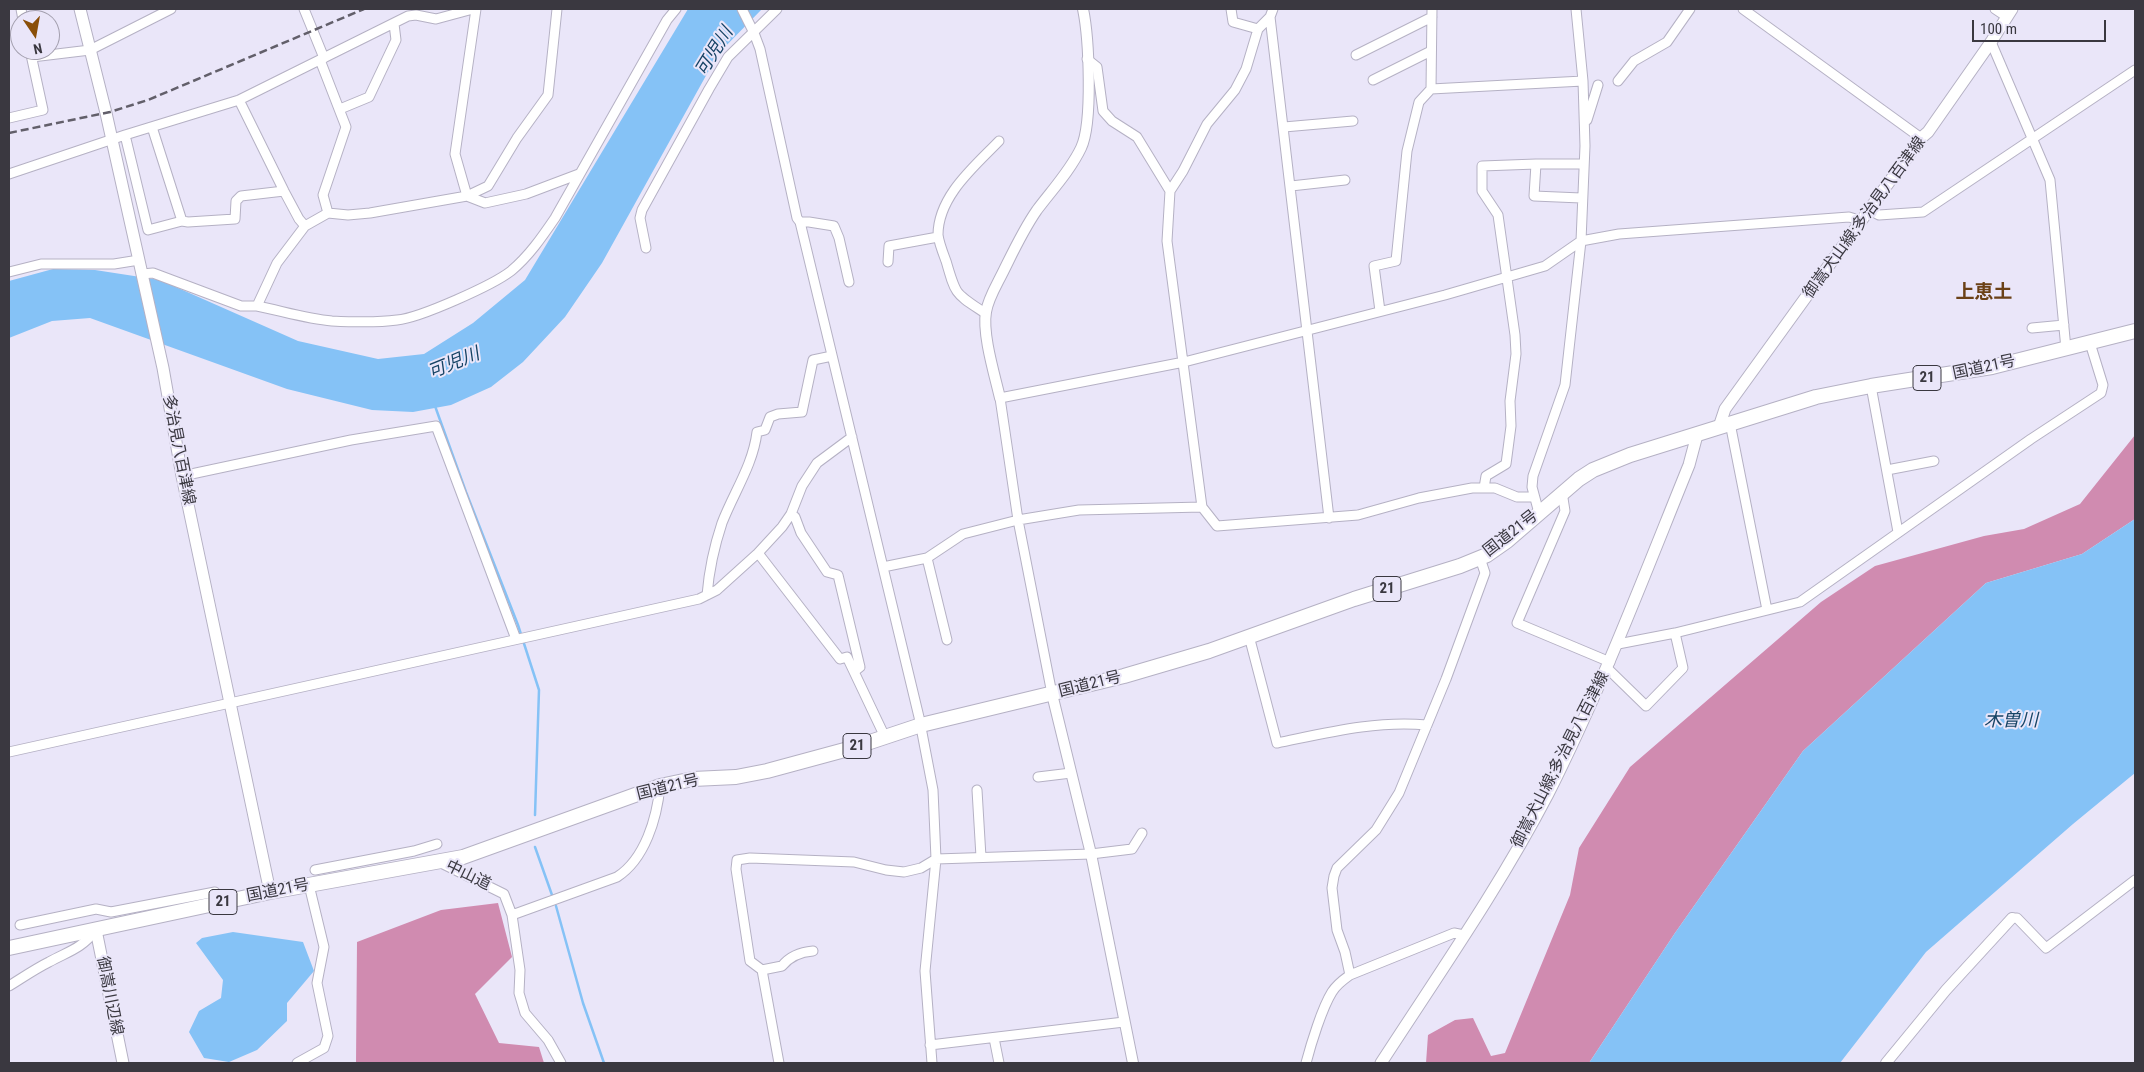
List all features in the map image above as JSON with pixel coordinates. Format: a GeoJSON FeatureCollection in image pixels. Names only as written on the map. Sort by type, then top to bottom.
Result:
{"type":"FeatureCollection","features":[{"type":"Feature","properties":{"kind":"highway","name":"国道21号"},"geometry":{"type":"LineString","coordinates":[[9,948],[270,892],[439,862],[488,849],[660,786],[693,779],[736,777],[767,771],[852,748],[921,725],[1052,694],[1208,651],[1480,558],[1507,541],[1562,492],[1593,470],[1630,455],[1816,397],[1872,386],[1992,368],[2135,331]]}},
{"type":"Feature","properties":{"kind":"main road","name":"多治見八百津線"},"geometry":{"type":"LineString","coordinates":[[80,9],[163,368],[182,476],[270,892]]}},
{"type":"Feature","properties":{"kind":"main road","name":"御嵩犬山線;多治見八百津線"},"geometry":{"type":"LineString","coordinates":[[1725,425],[1725,409],[1928,132],[2009,13]]}},
{"type":"Feature","properties":{"kind":"main road","name":"御嵩犬山線;多治見八百津線"},"geometry":{"type":"LineString","coordinates":[[1381,1063],[1501,877],[1547,796],[1618,644],[1689,465],[1697,435]]}},
{"type":"Feature","properties":{"kind":"main road","name":"御嵩川辺線"},"geometry":{"type":"LineString","coordinates":[[96,930],[123,1063]]}},
{"type":"Feature","properties":{"kind":"street"},"geometry":{"type":"LineString","coordinates":[[60,52],[90,50],[171,9]]}},
{"type":"Feature","properties":{"kind":"street"},"geometry":{"type":"LineString","coordinates":[[304,9],[346,127],[323,195],[328,213]]}},
{"type":"Feature","properties":{"kind":"street"},"geometry":{"type":"LineString","coordinates":[[9,174],[111,139],[239,100],[408,16],[416,15],[436,19],[475,9],[455,154],[467,196]]}},
{"type":"Feature","properties":{"kind":"street"},"geometry":{"type":"LineString","coordinates":[[257,306],[277,263],[305,226],[328,213],[348,215],[370,213],[467,196],[488,186],[517,138],[548,95],[557,9]]}},
{"type":"Feature","properties":{"kind":"street"},"geometry":{"type":"LineString","coordinates":[[142,274],[153,273],[240,306],[257,306],[331,321],[396,320],[410,317],[492,283],[523,260],[555,218],[676,9]]}},
{"type":"Feature","properties":{"kind":"street"},"geometry":{"type":"LineString","coordinates":[[742,9],[760,49],[797,218],[800,222],[921,725],[933,790],[936,859],[925,971],[932,1063]]}},
{"type":"Feature","properties":{"kind":"street"},"geometry":{"type":"LineString","coordinates":[[646,248],[640,218],[642,210],[728,57],[777,9]]}},
{"type":"Feature","properties":{"kind":"street"},"geometry":{"type":"LineString","coordinates":[[1083,9],[1086,26],[1089,121],[1082,148],[1022,233],[993,292],[985,313],[987,339],[1000,398],[1018,520],[1052,694],[1091,854],[1133,1063]]}},
{"type":"Feature","properties":{"kind":"street"},"geometry":{"type":"LineString","coordinates":[[1231,9],[1233,22],[1258,29]]}},
{"type":"Feature","properties":{"kind":"street"},"geometry":{"type":"LineString","coordinates":[[1539,513],[1532,487],[1533,476],[1565,384],[1581,241],[1584,127],[1583,81],[1576,9]]}},
{"type":"Feature","properties":{"kind":"street"},"geometry":{"type":"LineString","coordinates":[[1618,81],[1634,61],[1666,42],[1690,9]]}},
{"type":"Feature","properties":{"kind":"street"},"geometry":{"type":"LineString","coordinates":[[1743,9],[1922,138]]}},
{"type":"Feature","properties":{"kind":"street"},"geometry":{"type":"LineString","coordinates":[[1995,9],[2009,13]]}},
{"type":"Feature","properties":{"kind":"street"},"geometry":{"type":"LineString","coordinates":[[1272,13],[1258,29],[1246,69],[1235,90],[1207,124],[1183,172],[1170,191],[1167,241],[1202,506],[1217,526],[1358,515],[1419,498],[1472,488],[1495,488],[1517,497],[1534,497]]}},
{"type":"Feature","properties":{"kind":"street"},"geometry":{"type":"LineString","coordinates":[[1272,13],[1329,518]]}},
{"type":"Feature","properties":{"kind":"street"},"geometry":{"type":"LineString","coordinates":[[1380,311],[1374,266],[1396,261],[1408,151],[1419,102],[1431,89],[1432,13]]}},
{"type":"Feature","properties":{"kind":"street"},"geometry":{"type":"LineString","coordinates":[[1356,55],[1432,13]]}},
{"type":"Feature","properties":{"kind":"street"},"geometry":{"type":"LineString","coordinates":[[340,109],[369,97],[396,40],[394,24]]}},
{"type":"Feature","properties":{"kind":"street"},"geometry":{"type":"LineString","coordinates":[[1991,42],[2050,180],[2066,349]]}},
{"type":"Feature","properties":{"kind":"street"},"geometry":{"type":"LineString","coordinates":[[1373,80],[1431,52]]}},
{"type":"Feature","properties":{"kind":"street"},"geometry":{"type":"LineString","coordinates":[[1087,59],[1098,67],[1103,111],[1112,121],[1136,137],[1170,191]]}},
{"type":"Feature","properties":{"kind":"street"},"geometry":{"type":"LineString","coordinates":[[9,118],[43,110],[32,60]]}},
{"type":"Feature","properties":{"kind":"street"},"geometry":{"type":"LineString","coordinates":[[1869,210],[1879,215],[1923,212],[2135,70]]}},
{"type":"Feature","properties":{"kind":"street"},"geometry":{"type":"LineString","coordinates":[[1431,89],[1583,81]]}},
{"type":"Feature","properties":{"kind":"street"},"geometry":{"type":"LineString","coordinates":[[1584,127],[1598,85]]}},
{"type":"Feature","properties":{"kind":"street"},"geometry":{"type":"LineString","coordinates":[[239,100],[284,191],[305,226]]}},
{"type":"Feature","properties":{"kind":"street"},"geometry":{"type":"LineString","coordinates":[[1284,127],[1353,121]]}},
{"type":"Feature","properties":{"kind":"street"},"geometry":{"type":"LineString","coordinates":[[152,127],[182,221]]}},
{"type":"Feature","properties":{"kind":"street"},"geometry":{"type":"LineString","coordinates":[[125,135],[148,230],[182,221],[236,219],[236,201],[241,196],[284,191]]}},
{"type":"Feature","properties":{"kind":"street"},"geometry":{"type":"LineString","coordinates":[[985,313],[963,299],[955,290],[938,237],[946,202],[964,177],[999,141]]}},
{"type":"Feature","properties":{"kind":"street"},"geometry":{"type":"LineString","coordinates":[[1536,164],[1534,196],[1582,198]]}},
{"type":"Feature","properties":{"kind":"street"},"geometry":{"type":"LineString","coordinates":[[1484,488],[1486,476],[1506,464],[1511,426],[1510,402],[1516,354],[1498,215],[1482,191],[1482,166],[1584,164]]}},
{"type":"Feature","properties":{"kind":"street"},"geometry":{"type":"LineString","coordinates":[[467,196],[485,203],[526,194],[579,174]]}},
{"type":"Feature","properties":{"kind":"street"},"geometry":{"type":"LineString","coordinates":[[1291,186],[1345,180]]}},
{"type":"Feature","properties":{"kind":"street"},"geometry":{"type":"LineString","coordinates":[[1000,398],[1184,362],[1507,278],[1544,266],[1581,241],[1619,234],[1850,217],[1862,221]]}},
{"type":"Feature","properties":{"kind":"street"},"geometry":{"type":"LineString","coordinates":[[800,222],[834,226],[839,238],[849,282]]}},
{"type":"Feature","properties":{"kind":"street"},"geometry":{"type":"LineString","coordinates":[[888,262],[889,246],[938,237]]}},
{"type":"Feature","properties":{"kind":"street"},"geometry":{"type":"LineString","coordinates":[[9,272],[41,264],[114,264],[139,260]]}},
{"type":"Feature","properties":{"kind":"street"},"geometry":{"type":"LineString","coordinates":[[2032,328],[2064,324]]}},
{"type":"Feature","properties":{"kind":"street"},"geometry":{"type":"LineString","coordinates":[[1618,644],[1675,633],[1800,602],[2031,439],[2101,393],[2103,385],[2090,343]]}},
{"type":"Feature","properties":{"kind":"street"},"geometry":{"type":"LineString","coordinates":[[706,595],[709,568],[722,523],[754,450],[757,432],[765,430],[770,417],[778,414],[802,412],[813,360],[832,356]]}},
{"type":"Feature","properties":{"kind":"street"},"geometry":{"type":"LineString","coordinates":[[1872,386],[1898,532]]}},
{"type":"Feature","properties":{"kind":"street"},"geometry":{"type":"LineString","coordinates":[[1725,425],[1767,610]]}},
{"type":"Feature","properties":{"kind":"street"},"geometry":{"type":"LineString","coordinates":[[182,476],[351,440],[436,426],[516,639]]}},
{"type":"Feature","properties":{"kind":"street"},"geometry":{"type":"LineString","coordinates":[[9,752],[682,603],[706,595],[717,590],[758,554],[791,514],[802,486],[817,463],[852,437]]}},
{"type":"Feature","properties":{"kind":"street"},"geometry":{"type":"LineString","coordinates":[[1887,470],[1934,460]]}},
{"type":"Feature","properties":{"kind":"street"},"geometry":{"type":"LineString","coordinates":[[1562,492],[1565,511],[1517,623],[1608,665],[1646,706],[1683,668],[1675,633]]}},
{"type":"Feature","properties":{"kind":"street"},"geometry":{"type":"LineString","coordinates":[[883,567],[928,558],[963,534],[1018,520],[1079,510],[1202,506]]}},
{"type":"Feature","properties":{"kind":"street"},"geometry":{"type":"LineString","coordinates":[[791,514],[795,517],[801,533],[828,572],[838,575],[860,667],[855,671]]}},
{"type":"Feature","properties":{"kind":"street"},"geometry":{"type":"LineString","coordinates":[[758,554],[840,659],[847,657],[885,737]]}},
{"type":"Feature","properties":{"kind":"street"},"geometry":{"type":"LineString","coordinates":[[928,558],[947,640]]}},
{"type":"Feature","properties":{"kind":"street"},"geometry":{"type":"LineString","coordinates":[[1350,975],[1345,952],[1337,930],[1332,888],[1334,876],[1337,868],[1376,830],[1400,792],[1486,573],[1480,558]]}},
{"type":"Feature","properties":{"kind":"street"},"geometry":{"type":"LineString","coordinates":[[1248,636],[1277,743],[1358,727],[1413,723],[1427,724]]}},
{"type":"Feature","properties":{"kind":"street"},"geometry":{"type":"LineString","coordinates":[[1038,777],[1071,773]]}},
{"type":"Feature","properties":{"kind":"street"},"geometry":{"type":"LineString","coordinates":[[512,915],[617,878],[624,872],[644,844],[652,824],[660,786]]}},
{"type":"Feature","properties":{"kind":"street"},"geometry":{"type":"LineString","coordinates":[[977,790],[981,857]]}},
{"type":"Feature","properties":{"kind":"street"},"geometry":{"type":"LineString","coordinates":[[779,1063],[762,970],[750,961],[736,869],[737,860],[750,858],[854,862],[886,870],[904,872],[921,868],[936,859],[1091,854],[1132,848],[1142,833]]}},
{"type":"Feature","properties":{"kind":"street"},"geometry":{"type":"LineString","coordinates":[[315,870],[414,852],[437,844]]}},
{"type":"Feature","properties":{"kind":"street","name":"中山道"},"geometry":{"type":"LineString","coordinates":[[439,862],[504,894],[512,915],[520,970],[519,993],[525,1013],[548,1040],[561,1063]]}},
{"type":"Feature","properties":{"kind":"street"},"geometry":{"type":"LineString","coordinates":[[1886,1063],[1946,990],[2012,918],[2017,918],[2046,948],[2135,880]]}},
{"type":"Feature","properties":{"kind":"street"},"geometry":{"type":"LineString","coordinates":[[297,1063],[324,1048],[328,1036],[318,983],[324,947],[310,885]]}},
{"type":"Feature","properties":{"kind":"street"},"geometry":{"type":"LineString","coordinates":[[20,926],[96,908],[111,912],[215,892]]}},
{"type":"Feature","properties":{"kind":"street"},"geometry":{"type":"LineString","coordinates":[[9,986],[49,962],[77,949],[96,930]]}},
{"type":"Feature","properties":{"kind":"street"},"geometry":{"type":"LineString","coordinates":[[1306,1063],[1309,1049],[1332,991],[1340,982],[1350,975],[1454,933],[1464,935]]}},
{"type":"Feature","properties":{"kind":"street"},"geometry":{"type":"LineString","coordinates":[[762,970],[782,966],[802,952],[813,952]]}},
{"type":"Feature","properties":{"kind":"street"},"geometry":{"type":"LineString","coordinates":[[930,1045],[1124,1022]]}},
{"type":"Feature","properties":{"kind":"street"},"geometry":{"type":"LineString","coordinates":[[994,1038],[999,1063]]}},
{"type":"Feature","properties":{"kind":"shaded area"},"geometry":{"type":"Polygon","coordinates":[[[2135,435],[2135,519],[2082,554],[1986,583],[1803,751],[1675,933],[1589,1063],[1426,1063],[1428,1035],[1455,1020],[1473,1018],[1491,1056],[1505,1053],[1570,895],[1579,848],[1630,767],[1821,602],[1875,566],[1984,536],[2024,529],[2080,504],[2135,435]]]}},
{"type":"Feature","properties":{"kind":"shaded area"},"geometry":{"type":"Polygon","coordinates":[[[498,903],[512,957],[475,994],[499,1043],[539,1047],[544,1063],[356,1063],[357,942],[441,910],[498,903]]]}},
{"type":"Feature","properties":{"kind":"water","name":"可児川"},"geometry":{"type":"Polygon","coordinates":[[[688,9],[762,9],[718,54],[602,263],[565,317],[523,362],[491,387],[451,405],[413,412],[372,410],[287,389],[90,318],[52,321],[9,338],[9,281],[53,269],[95,270],[160,280],[298,341],[378,359],[424,354],[473,323],[525,280],[688,9]]]}},
{"type":"Feature","properties":{"kind":"water","name":"木曽川"},"geometry":{"type":"Polygon","coordinates":[[[2135,519],[2135,773],[2073,824],[1926,952],[1840,1063],[1589,1063],[1675,933],[1803,751],[1986,583],[2082,554],[2135,519]]]}},
{"type":"Feature","properties":{"kind":"water"},"geometry":{"type":"Polygon","coordinates":[[[233,932],[303,942],[314,971],[287,1003],[287,1021],[257,1050],[229,1062],[204,1058],[189,1032],[199,1011],[221,998],[223,980],[196,943],[202,938],[233,932]]]}},
{"type":"Feature","properties":{"kind":"waterway"},"geometry":{"type":"LineString","coordinates":[[435,406],[518,625],[539,690],[535,815]]}},
{"type":"Feature","properties":{"kind":"waterway"},"geometry":{"type":"LineString","coordinates":[[535,847],[552,895]]}},
{"type":"Feature","properties":{"kind":"waterway"},"geometry":{"type":"LineString","coordinates":[[556,906],[583,1003],[604,1063]]}},
{"type":"Feature","properties":{"kind":"railway"},"geometry":{"type":"LineString","coordinates":[[9,133],[110,112],[148,100],[364,9]]}},
{"type":"Feature","properties":{"kind":"district","name":"上恵土"},"geometry":{"type":"Point","coordinates":[1984,293]}}]}
